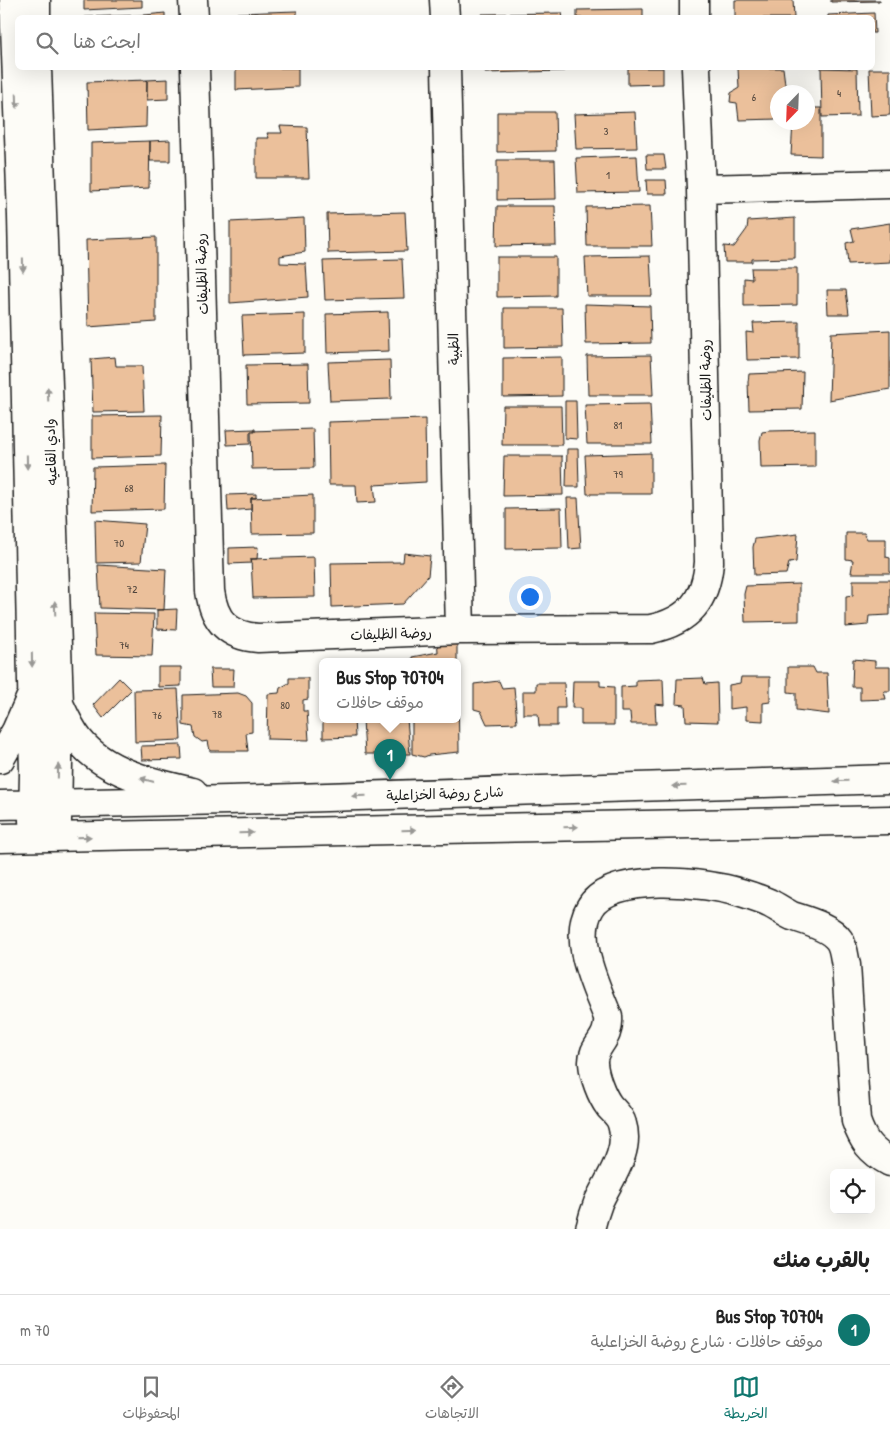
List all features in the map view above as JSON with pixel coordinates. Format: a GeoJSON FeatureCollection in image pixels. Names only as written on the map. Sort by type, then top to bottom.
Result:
{"type":"FeatureCollection","features":[{"type":"Feature","properties":{"kind":"street","name":"وادي القاعيه"},"geometry":{"type":"LineString","coordinates":[[14,0],[15,29]]}},
{"type":"Feature","properties":{"kind":"street"},"geometry":{"type":"LineString","coordinates":[[36,0],[36,15]]}},
{"type":"Feature","properties":{"kind":"street"},"geometry":{"type":"LineString","coordinates":[[193,0],[194,15]]}},
{"type":"Feature","properties":{"kind":"street"},"geometry":{"type":"LineString","coordinates":[[444,0],[445,15]]}},
{"type":"Feature","properties":{"kind":"street"},"geometry":{"type":"LineString","coordinates":[[694,0],[694,15]]}},
{"type":"Feature","properties":{"kind":"street","name":"وادي القاعيه"},"geometry":{"type":"LineString","coordinates":[[16,70],[34,773],[45,803]]}},
{"type":"Feature","properties":{"kind":"street","name":"وادي القاعيه"},"geometry":{"type":"LineString","coordinates":[[37,70],[21,203],[59,704],[45,803],[45,837]]}},
{"type":"Feature","properties":{"kind":"street","name":"روضة الظليفات"},"geometry":{"type":"LineString","coordinates":[[195,70],[210,591],[216,615],[224,625],[246,637],[258,638],[460,630],[651,629],[667,626],[681,618],[694,607],[703,594],[708,578],[709,562],[701,188],[696,70]]}},
{"type":"Feature","properties":{"kind":"street","name":"الظبية"},"geometry":{"type":"LineString","coordinates":[[446,70],[460,630]]}},
{"type":"Feature","properties":{"kind":"street"},"geometry":{"type":"LineString","coordinates":[[701,188],[890,184]]}},
{"type":"Feature","properties":{"kind":"street","name":"وادي القاعيه"},"geometry":{"type":"LineString","coordinates":[[0,759],[16,731],[32,693]]}},
{"type":"Feature","properties":{"kind":"street"},"geometry":{"type":"LineString","coordinates":[[59,704],[78,739],[92,753],[111,766],[139,778],[229,800]]}},
{"type":"Feature","properties":{"kind":"street","name":"شارع روضة الخزاعلية"},"geometry":{"type":"LineString","coordinates":[[0,805],[890,780]]}},
{"type":"Feature","properties":{"kind":"street"},"geometry":{"type":"LineString","coordinates":[[0,838],[890,820]]}},
{"type":"Feature","properties":{"kind":"street"},"geometry":{"type":"LineString","coordinates":[[590,1229],[598,1203],[617,1166],[624,1140],[624,1131],[622,1122],[606,1100],[593,1064],[594,1056],[605,1037],[608,1017],[585,953],[586,918],[590,907],[605,893],[639,883],[708,886],[739,892],[769,903],[790,915],[827,931],[839,939],[844,950],[846,965],[856,1121],[862,1138],[874,1152],[890,1162]]}},
{"type":"Feature","properties":{"kind":"building"},"geometry":{"type":"Polygon","coordinates":[[[84,0],[142,0],[142,7],[84,10],[84,0]]]}},
{"type":"Feature","properties":{"kind":"building"},"geometry":{"type":"Polygon","coordinates":[[[735,0],[793,0],[794,15],[735,15],[735,0]]]}},
{"type":"Feature","properties":{"kind":"building"},"geometry":{"type":"Polygon","coordinates":[[[831,0],[880,0],[880,1],[831,2],[831,0]]]}},
{"type":"Feature","properties":{"kind":"building"},"geometry":{"type":"Polygon","coordinates":[[[643,9],[643,15],[577,15],[577,10],[643,9]]]}},
{"type":"Feature","properties":{"kind":"building"},"geometry":{"type":"Polygon","coordinates":[[[297,11],[297,15],[237,15],[237,13],[297,11]]]}},
{"type":"Feature","properties":{"kind":"building"},"geometry":{"type":"Polygon","coordinates":[[[165,13],[165,15],[145,15],[165,13]]]}},
{"type":"Feature","properties":{"kind":"building"},"geometry":{"type":"Polygon","coordinates":[[[562,13],[562,15],[482,15],[562,13]]]}},
{"type":"Feature","properties":{"kind":"building"},"geometry":{"type":"Polygon","coordinates":[[[874,13],[874,15],[828,15],[874,13]]]}},
{"type":"Feature","properties":{"kind":"building"},"geometry":{"type":"Polygon","coordinates":[[[890,69],[890,115],[871,116],[869,70],[890,69]]]}},
{"type":"Feature","properties":{"kind":"building"},"geometry":{"type":"Polygon","coordinates":[[[236,70],[298,70],[298,87],[236,90],[236,70]]]}},
{"type":"Feature","properties":{"kind":"building"},"geometry":{"type":"Polygon","coordinates":[[[485,70],[565,70],[565,71],[485,73],[485,70]]]}},
{"type":"Feature","properties":{"kind":"building"},"geometry":{"type":"Polygon","coordinates":[[[628,70],[663,70],[663,84],[628,85],[628,70]]]}},
{"type":"Feature","properties":{"kind":"building"},"geometry":{"type":"Polygon","coordinates":[[[738,70],[783,70],[785,85],[770,85],[770,119],[739,120],[737,103],[730,102],[731,93],[739,88],[738,70]]]}},
{"type":"Feature","properties":{"kind":"building"},"geometry":{"type":"Polygon","coordinates":[[[821,70],[857,70],[858,116],[822,117],[821,70]]]}},
{"type":"Feature","properties":{"kind":"building"},"geometry":{"type":"Polygon","coordinates":[[[168,79],[168,99],[147,100],[147,80],[168,79]]]}},
{"type":"Feature","properties":{"kind":"building"},"geometry":{"type":"Polygon","coordinates":[[[147,80],[146,127],[88,130],[87,82],[147,80]]]}},
{"type":"Feature","properties":{"kind":"building"},"geometry":{"type":"Polygon","coordinates":[[[815,108],[821,108],[821,156],[791,155],[793,130],[815,130],[815,108]]]}},
{"type":"Feature","properties":{"kind":"building"},"geometry":{"type":"Polygon","coordinates":[[[497,112],[555,112],[556,151],[497,152],[497,112]]]}},
{"type":"Feature","properties":{"kind":"building"},"geometry":{"type":"Polygon","coordinates":[[[635,112],[637,148],[576,149],[574,114],[635,112]]]}},
{"type":"Feature","properties":{"kind":"building"},"geometry":{"type":"Polygon","coordinates":[[[280,126],[307,127],[309,178],[256,178],[256,138],[269,138],[267,133],[282,133],[280,126]]]}},
{"type":"Feature","properties":{"kind":"building"},"geometry":{"type":"Polygon","coordinates":[[[170,140],[170,161],[150,161],[150,141],[170,140]]]}},
{"type":"Feature","properties":{"kind":"building"},"geometry":{"type":"Polygon","coordinates":[[[150,141],[149,188],[91,191],[91,143],[150,141]]]}},
{"type":"Feature","properties":{"kind":"building"},"geometry":{"type":"Polygon","coordinates":[[[646,155],[664,155],[666,169],[647,169],[646,155]]]}},
{"type":"Feature","properties":{"kind":"building"},"geometry":{"type":"Polygon","coordinates":[[[637,156],[639,192],[578,193],[576,158],[637,156]]]}},
{"type":"Feature","properties":{"kind":"building"},"geometry":{"type":"Polygon","coordinates":[[[497,160],[555,160],[556,199],[497,200],[497,160]]]}},
{"type":"Feature","properties":{"kind":"building"},"geometry":{"type":"Polygon","coordinates":[[[646,180],[666,180],[667,194],[647,194],[646,180]]]}},
{"type":"Feature","properties":{"kind":"building"},"geometry":{"type":"Polygon","coordinates":[[[497,206],[555,206],[556,245],[496,246],[497,206]]]}},
{"type":"Feature","properties":{"kind":"building"},"geometry":{"type":"Polygon","coordinates":[[[650,206],[652,246],[587,246],[586,207],[650,206]]]}},
{"type":"Feature","properties":{"kind":"building"},"geometry":{"type":"Polygon","coordinates":[[[405,212],[407,251],[328,253],[327,214],[405,212]]]}},
{"type":"Feature","properties":{"kind":"building"},"geometry":{"type":"Polygon","coordinates":[[[304,218],[305,252],[280,256],[280,263],[306,264],[308,297],[230,303],[230,222],[304,218]]]}},
{"type":"Feature","properties":{"kind":"building"},"geometry":{"type":"Polygon","coordinates":[[[795,218],[795,258],[752,259],[752,262],[725,262],[724,246],[734,247],[747,229],[748,221],[795,218]]]}},
{"type":"Feature","properties":{"kind":"building"},"geometry":{"type":"Polygon","coordinates":[[[890,223],[890,262],[848,264],[846,243],[854,241],[851,229],[890,223]]]}},
{"type":"Feature","properties":{"kind":"building"},"geometry":{"type":"Polygon","coordinates":[[[156,237],[156,322],[88,327],[86,240],[156,237]]]}},
{"type":"Feature","properties":{"kind":"building"},"geometry":{"type":"Polygon","coordinates":[[[650,256],[652,296],[587,296],[585,257],[650,256]]]}},
{"type":"Feature","properties":{"kind":"building"},"geometry":{"type":"Polygon","coordinates":[[[497,257],[556,257],[556,296],[497,297],[497,257]]]}},
{"type":"Feature","properties":{"kind":"building"},"geometry":{"type":"Polygon","coordinates":[[[402,259],[404,298],[325,300],[323,261],[402,259]]]}},
{"type":"Feature","properties":{"kind":"building"},"geometry":{"type":"Polygon","coordinates":[[[751,268],[797,268],[797,305],[744,306],[744,278],[752,279],[751,268]]]}},
{"type":"Feature","properties":{"kind":"building"},"geometry":{"type":"Polygon","coordinates":[[[827,290],[846,290],[849,314],[828,314],[827,290]]]}},
{"type":"Feature","properties":{"kind":"building"},"geometry":{"type":"Polygon","coordinates":[[[585,304],[650,306],[651,343],[586,344],[585,304]]]}},
{"type":"Feature","properties":{"kind":"building"},"geometry":{"type":"Polygon","coordinates":[[[504,308],[562,308],[563,347],[504,348],[504,308]]]}},
{"type":"Feature","properties":{"kind":"building"},"geometry":{"type":"Polygon","coordinates":[[[388,312],[389,351],[327,353],[326,314],[388,312]]]}},
{"type":"Feature","properties":{"kind":"building"},"geometry":{"type":"Polygon","coordinates":[[[305,314],[305,353],[244,355],[242,316],[305,314]]]}},
{"type":"Feature","properties":{"kind":"building"},"geometry":{"type":"Polygon","coordinates":[[[799,322],[799,359],[747,360],[746,332],[754,333],[753,323],[799,322]]]}},
{"type":"Feature","properties":{"kind":"building"},"geometry":{"type":"Polygon","coordinates":[[[890,330],[890,389],[829,400],[831,333],[890,330]]]}},
{"type":"Feature","properties":{"kind":"building"},"geometry":{"type":"Polygon","coordinates":[[[651,355],[653,395],[588,395],[587,356],[651,355]]]}},
{"type":"Feature","properties":{"kind":"building"},"geometry":{"type":"Polygon","coordinates":[[[115,357],[116,366],[142,366],[144,411],[93,412],[91,359],[115,357]]]}},
{"type":"Feature","properties":{"kind":"building"},"geometry":{"type":"Polygon","coordinates":[[[562,357],[562,396],[503,397],[503,358],[562,357]]]}},
{"type":"Feature","properties":{"kind":"building"},"geometry":{"type":"Polygon","coordinates":[[[390,360],[391,399],[330,401],[328,362],[390,360]]]}},
{"type":"Feature","properties":{"kind":"building"},"geometry":{"type":"Polygon","coordinates":[[[308,364],[309,403],[247,404],[246,365],[308,364]]]}},
{"type":"Feature","properties":{"kind":"building"},"geometry":{"type":"Polygon","coordinates":[[[803,372],[802,409],[749,410],[749,374],[803,372]]]}},
{"type":"Feature","properties":{"kind":"building"},"geometry":{"type":"Polygon","coordinates":[[[565,401],[576,401],[577,439],[565,438],[565,401]]]}},
{"type":"Feature","properties":{"kind":"building"},"geometry":{"type":"Polygon","coordinates":[[[650,404],[652,444],[587,444],[585,405],[650,404]]]}},
{"type":"Feature","properties":{"kind":"building"},"geometry":{"type":"Polygon","coordinates":[[[503,406],[561,406],[562,445],[502,445],[503,406]]]}},
{"type":"Feature","properties":{"kind":"building"},"geometry":{"type":"Polygon","coordinates":[[[162,415],[161,456],[92,458],[92,416],[162,415]]]}},
{"type":"Feature","properties":{"kind":"building"},"geometry":{"type":"Polygon","coordinates":[[[425,419],[426,482],[374,485],[376,502],[357,503],[356,485],[329,485],[328,422],[425,419]]]}},
{"type":"Feature","properties":{"kind":"building"},"geometry":{"type":"Polygon","coordinates":[[[255,429],[255,432],[250,432],[250,444],[227,445],[226,430],[255,429]]]}},
{"type":"Feature","properties":{"kind":"building"},"geometry":{"type":"Polygon","coordinates":[[[313,429],[314,468],[252,469],[251,431],[313,429]]]}},
{"type":"Feature","properties":{"kind":"building"},"geometry":{"type":"Polygon","coordinates":[[[815,430],[815,467],[761,468],[760,440],[762,432],[815,430]]]}},
{"type":"Feature","properties":{"kind":"building"},"geometry":{"type":"Polygon","coordinates":[[[567,449],[578,449],[579,487],[566,487],[567,449]]]}},
{"type":"Feature","properties":{"kind":"building"},"geometry":{"type":"Polygon","coordinates":[[[651,453],[651,494],[587,494],[585,455],[651,453]]]}},
{"type":"Feature","properties":{"kind":"building"},"geometry":{"type":"Polygon","coordinates":[[[504,456],[562,456],[563,495],[503,496],[504,456]]]}},
{"type":"Feature","properties":{"kind":"building"},"geometry":{"type":"Polygon","coordinates":[[[165,465],[164,509],[92,511],[93,467],[165,465]]]}},
{"type":"Feature","properties":{"kind":"building"},"geometry":{"type":"Polygon","coordinates":[[[256,494],[256,498],[251,498],[251,509],[228,511],[227,495],[256,494]]]}},
{"type":"Feature","properties":{"kind":"building"},"geometry":{"type":"Polygon","coordinates":[[[313,495],[313,533],[252,534],[251,498],[313,495]]]}},
{"type":"Feature","properties":{"kind":"building"},"geometry":{"type":"Polygon","coordinates":[[[567,498],[578,498],[581,548],[569,549],[567,498]]]}},
{"type":"Feature","properties":{"kind":"building"},"geometry":{"type":"Polygon","coordinates":[[[561,508],[562,548],[506,549],[506,509],[561,508]]]}},
{"type":"Feature","properties":{"kind":"building"},"geometry":{"type":"Polygon","coordinates":[[[95,520],[145,524],[141,562],[96,563],[95,520]]]}},
{"type":"Feature","properties":{"kind":"building"},"geometry":{"type":"Polygon","coordinates":[[[846,533],[864,533],[867,539],[886,539],[886,557],[890,558],[890,573],[851,573],[853,560],[846,559],[846,533]]]}},
{"type":"Feature","properties":{"kind":"building"},"geometry":{"type":"Polygon","coordinates":[[[798,534],[796,562],[789,563],[786,574],[754,575],[753,547],[755,539],[798,534]]]}},
{"type":"Feature","properties":{"kind":"building"},"geometry":{"type":"Polygon","coordinates":[[[258,547],[257,559],[251,559],[252,563],[229,564],[229,548],[258,547]]]}},
{"type":"Feature","properties":{"kind":"building"},"geometry":{"type":"Polygon","coordinates":[[[404,553],[430,556],[428,576],[403,604],[332,607],[331,563],[403,562],[404,553]]]}},
{"type":"Feature","properties":{"kind":"building"},"geometry":{"type":"Polygon","coordinates":[[[314,557],[315,597],[253,598],[251,559],[314,557]]]}},
{"type":"Feature","properties":{"kind":"building"},"geometry":{"type":"Polygon","coordinates":[[[98,565],[166,569],[164,610],[100,608],[98,565]]]}},
{"type":"Feature","properties":{"kind":"building"},"geometry":{"type":"Polygon","coordinates":[[[853,580],[890,580],[890,615],[869,616],[868,625],[846,627],[846,596],[853,595],[853,580]]]}},
{"type":"Feature","properties":{"kind":"building"},"geometry":{"type":"Polygon","coordinates":[[[799,584],[799,621],[745,622],[744,594],[746,586],[799,584]]]}},
{"type":"Feature","properties":{"kind":"building"},"geometry":{"type":"Polygon","coordinates":[[[177,609],[176,630],[157,629],[157,610],[177,609]]]}},
{"type":"Feature","properties":{"kind":"building"},"geometry":{"type":"Polygon","coordinates":[[[94,613],[154,614],[152,656],[96,655],[94,613]]]}},
{"type":"Feature","properties":{"kind":"building"},"geometry":{"type":"Polygon","coordinates":[[[437,637],[457,639],[457,658],[412,658],[412,657],[438,652],[437,637]]]}},
{"type":"Feature","properties":{"kind":"building"},"geometry":{"type":"Polygon","coordinates":[[[853,659],[875,661],[875,667],[890,667],[890,691],[884,691],[886,699],[860,700],[860,687],[852,687],[853,659]]]}},
{"type":"Feature","properties":{"kind":"building"},"geometry":{"type":"Polygon","coordinates":[[[158,667],[181,667],[181,686],[158,687],[158,667]]]}},
{"type":"Feature","properties":{"kind":"building"},"geometry":{"type":"Polygon","coordinates":[[[788,667],[813,667],[816,673],[827,673],[829,714],[796,710],[796,693],[788,692],[788,667]]]}},
{"type":"Feature","properties":{"kind":"building"},"geometry":{"type":"Polygon","coordinates":[[[210,669],[234,669],[233,687],[211,687],[210,669]]]}},
{"type":"Feature","properties":{"kind":"building"},"geometry":{"type":"Polygon","coordinates":[[[741,677],[770,677],[770,702],[763,703],[763,721],[746,720],[746,707],[729,709],[729,685],[740,683],[741,677]]]}},
{"type":"Feature","properties":{"kind":"building"},"geometry":{"type":"Polygon","coordinates":[[[119,678],[131,690],[103,718],[93,705],[119,678]]]}},
{"type":"Feature","properties":{"kind":"building"},"geometry":{"type":"Polygon","coordinates":[[[289,678],[308,678],[308,699],[303,700],[303,711],[307,711],[309,740],[267,739],[268,694],[279,693],[280,688],[289,683],[289,678]]]}},
{"type":"Feature","properties":{"kind":"building"},"geometry":{"type":"Polygon","coordinates":[[[703,678],[705,684],[717,683],[718,722],[686,721],[685,705],[676,704],[677,679],[703,678]]]}},
{"type":"Feature","properties":{"kind":"building"},"geometry":{"type":"Polygon","coordinates":[[[663,679],[664,705],[655,704],[656,724],[631,724],[630,712],[621,712],[621,687],[636,686],[636,680],[663,679]]]}},
{"type":"Feature","properties":{"kind":"building"},"geometry":{"type":"Polygon","coordinates":[[[499,681],[502,688],[514,687],[517,723],[487,724],[481,711],[474,709],[474,684],[499,681]]]}},
{"type":"Feature","properties":{"kind":"building"},"geometry":{"type":"Polygon","coordinates":[[[573,681],[600,681],[600,686],[614,687],[614,725],[581,725],[581,708],[572,708],[573,681]]]}},
{"type":"Feature","properties":{"kind":"building"},"geometry":{"type":"Polygon","coordinates":[[[536,683],[564,683],[565,708],[557,708],[557,726],[539,726],[538,714],[523,714],[523,691],[536,691],[536,683]]]}},
{"type":"Feature","properties":{"kind":"building"},"geometry":{"type":"Polygon","coordinates":[[[178,689],[181,740],[135,742],[134,690],[178,689]]]}},
{"type":"Feature","properties":{"kind":"building"},"geometry":{"type":"Polygon","coordinates":[[[238,693],[246,696],[252,703],[252,732],[246,733],[248,751],[210,751],[208,741],[202,742],[195,737],[193,727],[183,725],[183,695],[238,693]]]}},
{"type":"Feature","properties":{"kind":"building"},"geometry":{"type":"Polygon","coordinates":[[[323,723],[354,723],[355,737],[323,738],[323,723]]]}},
{"type":"Feature","properties":{"kind":"building"},"geometry":{"type":"Polygon","coordinates":[[[363,723],[407,723],[410,754],[365,754],[363,723]]]}},
{"type":"Feature","properties":{"kind":"building"},"geometry":{"type":"Polygon","coordinates":[[[412,723],[459,723],[459,752],[424,757],[412,754],[412,723]]]}},
{"type":"Feature","properties":{"kind":"building"},"geometry":{"type":"Polygon","coordinates":[[[181,745],[182,759],[142,760],[141,746],[181,745]]]}},
{"type":"Feature","properties":{"kind":"place","name":"Bus Stop 70704"},"geometry":{"type":"Point","coordinates":[390,780]}}]}
